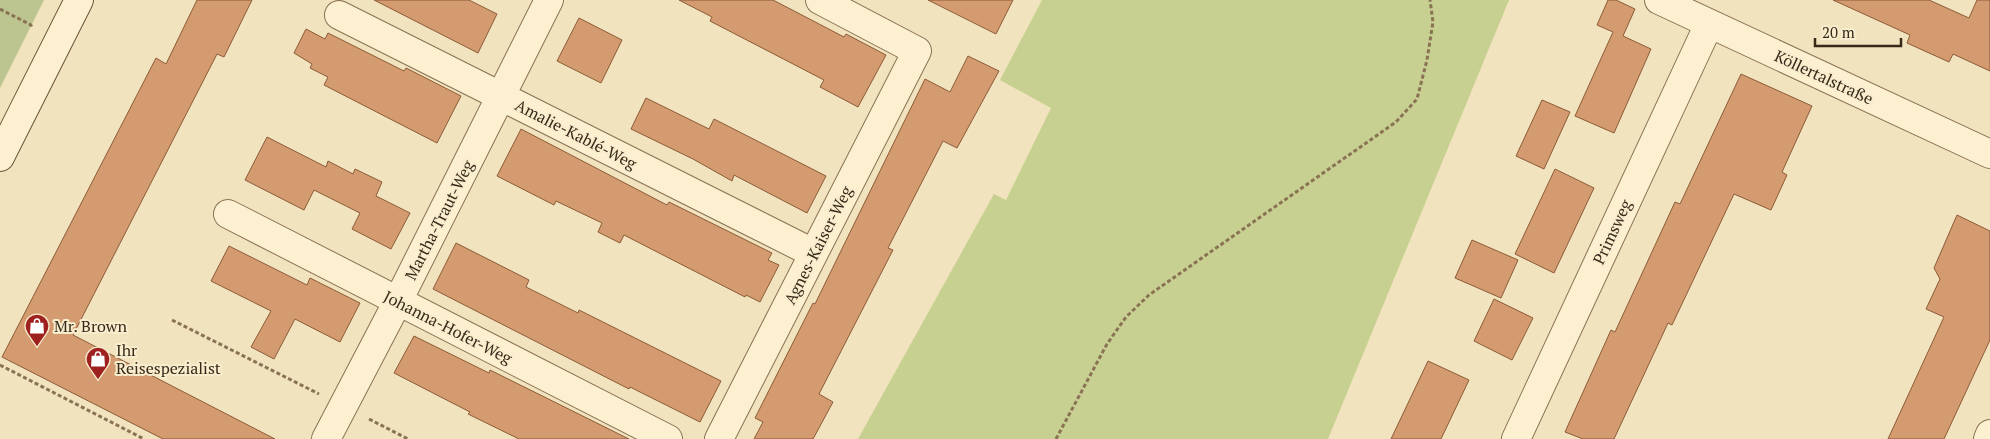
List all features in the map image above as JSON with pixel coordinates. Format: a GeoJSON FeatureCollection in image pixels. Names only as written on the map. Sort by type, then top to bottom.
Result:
{"type":"FeatureCollection","features":[{"type":"Feature","properties":{"kind":"street"},"geometry":{"type":"LineString","coordinates":[[0,157],[78,0]]}},
{"type":"Feature","properties":{"kind":"street","name":"Martha-Traut-Weg"},"geometry":{"type":"LineString","coordinates":[[326,439],[398,301],[549,0]]}},
{"type":"Feature","properties":{"kind":"street","name":"Agnes-Kaiser-Weg"},"geometry":{"type":"LineString","coordinates":[[719,439],[917,51],[820,0]]}},
{"type":"Feature","properties":{"kind":"street","name":"Köllertalstraße"},"geometry":{"type":"LineString","coordinates":[[1658,0],[1990,154]]}},
{"type":"Feature","properties":{"kind":"street","name":"Amalie-Kablé-Weg"},"geometry":{"type":"LineString","coordinates":[[339,15],[813,253]]}},
{"type":"Feature","properties":{"kind":"street","name":"Primsweg"},"geometry":{"type":"LineString","coordinates":[[1516,439],[1709,24]]}},
{"type":"Feature","properties":{"kind":"street","name":"Johanna-Hofer-Weg"},"geometry":{"type":"LineString","coordinates":[[228,214],[668,439]]}},
{"type":"Feature","properties":{"kind":"street"},"geometry":{"type":"LineString","coordinates":[[1988,439],[1990,434]]}},
{"type":"Feature","properties":{"kind":"path"},"geometry":{"type":"LineString","coordinates":[[1056,439],[1107,344],[1126,317],[1148,296],[1396,122],[1417,99],[1427,60],[1433,22],[1430,0]]}},
{"type":"Feature","properties":{"kind":"path"},"geometry":{"type":"LineString","coordinates":[[0,9],[9,14]]}},
{"type":"Feature","properties":{"kind":"path"},"geometry":{"type":"LineString","coordinates":[[172,320],[408,439]]}},
{"type":"Feature","properties":{"kind":"path"},"geometry":{"type":"LineString","coordinates":[[0,366],[144,439]]}},
{"type":"Feature","properties":{"kind":"green space"},"geometry":{"type":"Polygon","coordinates":[[[0,0],[44,0],[0,88],[0,0]]]}},
{"type":"Feature","properties":{"kind":"green space"},"geometry":{"type":"Polygon","coordinates":[[[1042,0],[1509,0],[1328,439],[858,439],[994,194],[1006,200],[1051,108],[1000,80],[1042,0]]]}},
{"type":"Feature","properties":{"kind":"building"},"geometry":{"type":"Polygon","coordinates":[[[197,0],[252,0],[224,57],[217,54],[73,335],[275,439],[163,439],[2,357],[156,58],[166,64],[197,0]]]}},
{"type":"Feature","properties":{"kind":"building"},"geometry":{"type":"Polygon","coordinates":[[[374,0],[469,0],[497,14],[478,53],[374,0]]]}},
{"type":"Feature","properties":{"kind":"building"},"geometry":{"type":"Polygon","coordinates":[[[679,0],[773,0],[844,37],[846,34],[886,55],[858,107],[820,87],[824,80],[710,21],[712,17],[679,0]]]}},
{"type":"Feature","properties":{"kind":"building"},"geometry":{"type":"Polygon","coordinates":[[[928,0],[1013,0],[996,34],[928,0]]]}},
{"type":"Feature","properties":{"kind":"building"},"geometry":{"type":"Polygon","coordinates":[[[1608,0],[1616,0],[1635,9],[1623,36],[1651,49],[1614,133],[1575,116],[1613,32],[1597,25],[1608,0]]]}},
{"type":"Feature","properties":{"kind":"building"},"geometry":{"type":"Polygon","coordinates":[[[1833,0],[1929,0],[1969,18],[1977,0],[1990,0],[1990,71],[1953,54],[1949,62],[1907,43],[1910,35],[1833,0]]]}},
{"type":"Feature","properties":{"kind":"building"},"geometry":{"type":"Polygon","coordinates":[[[579,18],[622,40],[601,83],[557,61],[579,18]]]}},
{"type":"Feature","properties":{"kind":"building"},"geometry":{"type":"Polygon","coordinates":[[[306,29],[325,39],[328,33],[404,71],[406,68],[461,96],[437,143],[324,85],[328,77],[310,68],[312,64],[294,53],[306,29]]]}},
{"type":"Feature","properties":{"kind":"building"},"geometry":{"type":"Polygon","coordinates":[[[968,56],[999,71],[957,148],[943,141],[888,248],[893,250],[819,394],[833,402],[813,439],[754,439],[763,422],[755,418],[813,303],[815,304],[925,79],[950,92],[968,56]]]}},
{"type":"Feature","properties":{"kind":"building"},"geometry":{"type":"Polygon","coordinates":[[[1741,74],[1812,106],[1782,172],[1787,175],[1771,210],[1734,194],[1672,325],[1668,323],[1614,439],[1583,439],[1565,432],[1611,330],[1615,332],[1675,202],[1680,204],[1741,74]]]}},
{"type":"Feature","properties":{"kind":"building"},"geometry":{"type":"Polygon","coordinates":[[[646,98],[709,129],[714,119],[826,176],[807,213],[734,175],[732,181],[693,159],[631,129],[646,98]]]}},
{"type":"Feature","properties":{"kind":"building"},"geometry":{"type":"Polygon","coordinates":[[[1542,100],[1570,112],[1544,169],[1516,156],[1542,100]]]}},
{"type":"Feature","properties":{"kind":"building"},"geometry":{"type":"Polygon","coordinates":[[[521,129],[667,205],[669,202],[772,253],[768,260],[779,265],[760,302],[746,295],[745,297],[624,235],[620,243],[598,232],[602,223],[556,201],[554,205],[497,176],[521,129]]]}},
{"type":"Feature","properties":{"kind":"building"},"geometry":{"type":"Polygon","coordinates":[[[267,137],[326,167],[328,161],[353,174],[355,169],[382,182],[376,196],[410,213],[391,249],[352,229],[360,213],[314,190],[304,210],[245,180],[267,137]]]}},
{"type":"Feature","properties":{"kind":"building"},"geometry":{"type":"Polygon","coordinates":[[[1555,169],[1594,188],[1554,273],[1515,254],[1555,169]]]}},
{"type":"Feature","properties":{"kind":"building"},"geometry":{"type":"Polygon","coordinates":[[[1957,215],[1990,231],[1990,340],[1944,439],[1888,439],[1944,317],[1926,309],[1940,279],[1934,268],[1957,215]]]}},
{"type":"Feature","properties":{"kind":"building"},"geometry":{"type":"Polygon","coordinates":[[[1472,240],[1518,260],[1501,298],[1455,278],[1472,240]]]}},
{"type":"Feature","properties":{"kind":"building"},"geometry":{"type":"Polygon","coordinates":[[[456,243],[529,280],[526,287],[578,313],[579,310],[721,381],[700,422],[630,387],[629,389],[433,289],[456,243]]]}},
{"type":"Feature","properties":{"kind":"building"},"geometry":{"type":"Polygon","coordinates":[[[229,246],[307,285],[310,278],[360,303],[340,342],[295,319],[274,359],[251,347],[271,311],[211,281],[229,246]]]}},
{"type":"Feature","properties":{"kind":"building"},"geometry":{"type":"Polygon","coordinates":[[[1494,299],[1533,318],[1512,360],[1474,341],[1494,299]]]}},
{"type":"Feature","properties":{"kind":"building"},"geometry":{"type":"Polygon","coordinates":[[[414,336],[489,373],[490,370],[629,439],[519,439],[468,414],[470,412],[394,373],[414,336]]]}},
{"type":"Feature","properties":{"kind":"building"},"geometry":{"type":"Polygon","coordinates":[[[1428,361],[1469,380],[1441,439],[1391,439],[1428,361]]]}},
{"type":"Feature","properties":{"kind":"place","name":"Mr. Brown"},"geometry":{"type":"Point","coordinates":[37,347]}},
{"type":"Feature","properties":{"kind":"place","name":"Ihr Reisespezialist"},"geometry":{"type":"Point","coordinates":[98,380]}}]}
